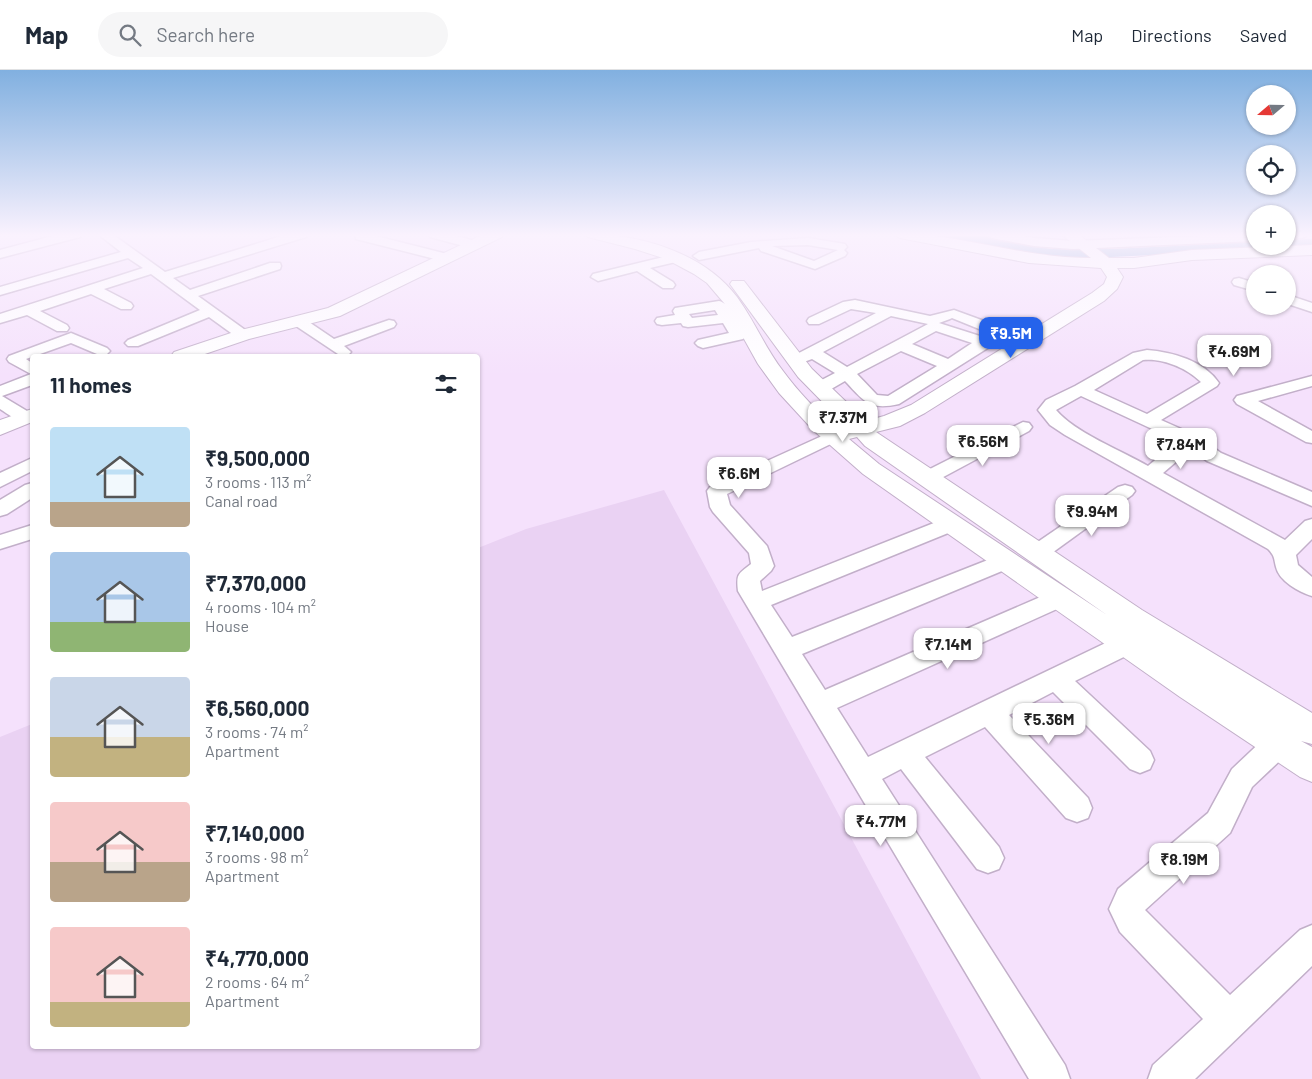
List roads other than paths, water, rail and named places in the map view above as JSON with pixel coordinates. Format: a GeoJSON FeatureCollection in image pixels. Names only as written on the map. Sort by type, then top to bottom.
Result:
{"type":"FeatureCollection","features":[{"type":"Feature","properties":{"kind":"street"},"geometry":{"type":"LineString","coordinates":[[0,291],[35,281]]}},
{"type":"Feature","properties":{"kind":"street"},"geometry":{"type":"LineString","coordinates":[[0,319],[93,289],[125,281]]}},
{"type":"Feature","properties":{"kind":"street"},"geometry":{"type":"LineString","coordinates":[[169,281],[243,335]]}},
{"type":"Feature","properties":{"kind":"street"},"geometry":{"type":"LineString","coordinates":[[188,295],[230,281]]}},
{"type":"Feature","properties":{"kind":"street"},"geometry":{"type":"LineString","coordinates":[[187,354],[243,335],[334,312],[399,281]]}},
{"type":"Feature","properties":{"kind":"street"},"geometry":{"type":"LineString","coordinates":[[662,281],[668,285]]}},
{"type":"Feature","properties":{"kind":"street"},"geometry":{"type":"LineString","coordinates":[[703,343],[737,337],[738,335],[724,308],[714,281]]}},
{"type":"Feature","properties":{"kind":"street"},"geometry":{"type":"LineString","coordinates":[[737,281],[804,356],[820,388],[873,441],[1132,618],[1312,730]]}},
{"type":"Feature","properties":{"kind":"street"},"geometry":{"type":"LineString","coordinates":[[1051,1079],[756,602],[750,591],[748,578],[763,566],[759,551],[720,507],[717,491],[828,433],[857,425],[892,421],[918,409],[1098,297],[1111,286],[1113,281]]}},
{"type":"Feature","properties":{"kind":"street"},"geometry":{"type":"LineString","coordinates":[[1239,282],[1246,284]]}},
{"type":"Feature","properties":{"kind":"street"},"geometry":{"type":"LineString","coordinates":[[93,289],[126,306]]}},
{"type":"Feature","properties":{"kind":"street"},"geometry":{"type":"LineString","coordinates":[[1296,302],[1312,308]]}},
{"type":"Feature","properties":{"kind":"street"},"geometry":{"type":"LineString","coordinates":[[804,356],[848,374],[868,397],[875,401],[886,402],[894,400],[1001,332],[954,314],[948,313],[930,320],[852,304],[814,321]]}},
{"type":"Feature","properties":{"kind":"street"},"geometry":{"type":"LineString","coordinates":[[662,321],[684,318],[690,323],[724,308]]}},
{"type":"Feature","properties":{"kind":"street"},"geometry":{"type":"LineString","coordinates":[[724,308],[776,376],[828,433],[872,469],[1127,644],[1312,766]]}},
{"type":"Feature","properties":{"kind":"street"},"geometry":{"type":"LineString","coordinates":[[28,310],[62,328]]}},
{"type":"Feature","properties":{"kind":"street"},"geometry":{"type":"LineString","coordinates":[[30,369],[15,359],[66,339],[74,338],[96,354],[118,350],[132,350],[210,311]]}},
{"type":"Feature","properties":{"kind":"street"},"geometry":{"type":"LineString","coordinates":[[804,356],[890,312]]}},
{"type":"Feature","properties":{"kind":"street"},"geometry":{"type":"LineString","coordinates":[[298,321],[338,349],[389,324]]}},
{"type":"Feature","properties":{"kind":"street"},"geometry":{"type":"LineString","coordinates":[[870,322],[949,365]]}},
{"type":"Feature","properties":{"kind":"street"},"geometry":{"type":"LineString","coordinates":[[820,388],[848,374],[898,336],[935,326],[986,343]]}},
{"type":"Feature","properties":{"kind":"street"},"geometry":{"type":"LineString","coordinates":[[1312,438],[1211,384],[1206,376],[1198,370],[1161,356],[1147,354],[1139,356],[1052,404],[1047,410],[1056,421],[1071,431],[1276,544],[1285,553],[1287,568],[1298,579],[1312,588]]}},
{"type":"Feature","properties":{"kind":"street"},"geometry":{"type":"LineString","coordinates":[[0,392],[30,380]]}},
{"type":"Feature","properties":{"kind":"street"},"geometry":{"type":"LineString","coordinates":[[1243,400],[1312,381]]}},
{"type":"Feature","properties":{"kind":"street"},"geometry":{"type":"LineString","coordinates":[[1149,420],[1211,384]]}},
{"type":"Feature","properties":{"kind":"street"},"geometry":{"type":"LineString","coordinates":[[1294,386],[1312,395]]}},
{"type":"Feature","properties":{"kind":"street"},"geometry":{"type":"LineString","coordinates":[[1080,390],[1190,440],[1214,457],[1312,500]]}},
{"type":"Feature","properties":{"kind":"street"},"geometry":{"type":"LineString","coordinates":[[0,400],[29,416]]}},
{"type":"Feature","properties":{"kind":"street"},"geometry":{"type":"LineString","coordinates":[[0,428],[29,416]]}},
{"type":"Feature","properties":{"kind":"street"},"geometry":{"type":"LineString","coordinates":[[927,478],[1023,427]]}},
{"type":"Feature","properties":{"kind":"street"},"geometry":{"type":"LineString","coordinates":[[1150,474],[1190,440]]}},
{"type":"Feature","properties":{"kind":"street"},"geometry":{"type":"LineString","coordinates":[[0,481],[30,465]]}},
{"type":"Feature","properties":{"kind":"street"},"geometry":{"type":"LineString","coordinates":[[0,509],[30,490]]}},
{"type":"Feature","properties":{"kind":"street"},"geometry":{"type":"LineString","coordinates":[[1037,554],[1125,491]]}},
{"type":"Feature","properties":{"kind":"street"},"geometry":{"type":"LineString","coordinates":[[756,602],[951,524]]}},
{"type":"Feature","properties":{"kind":"street"},"geometry":{"type":"LineString","coordinates":[[1285,553],[1312,526]]}},
{"type":"Feature","properties":{"kind":"street"},"geometry":{"type":"LineString","coordinates":[[0,542],[30,533]]}},
{"type":"Feature","properties":{"kind":"street"},"geometry":{"type":"LineString","coordinates":[[786,650],[1006,561]]}},
{"type":"Feature","properties":{"kind":"street"},"geometry":{"type":"LineString","coordinates":[[820,704],[1060,598]]}},
{"type":"Feature","properties":{"kind":"street"},"geometry":{"type":"LineString","coordinates":[[863,774],[1127,644]]}},
{"type":"Feature","properties":{"kind":"street"},"geometry":{"type":"LineString","coordinates":[[1056,679],[1140,760]]}},
{"type":"Feature","properties":{"kind":"street"},"geometry":{"type":"LineString","coordinates":[[988,712],[1077,808]]}},
{"type":"Feature","properties":{"kind":"street"},"geometry":{"type":"LineString","coordinates":[[1229,1020],[1132,920],[1126,909],[1130,901],[1219,823],[1242,778],[1278,744]]}},
{"type":"Feature","properties":{"kind":"street"},"geometry":{"type":"LineString","coordinates":[[905,753],[988,858]]}},
{"type":"Feature","properties":{"kind":"street"},"geometry":{"type":"LineString","coordinates":[[1167,1079],[1312,942]]}}]}
